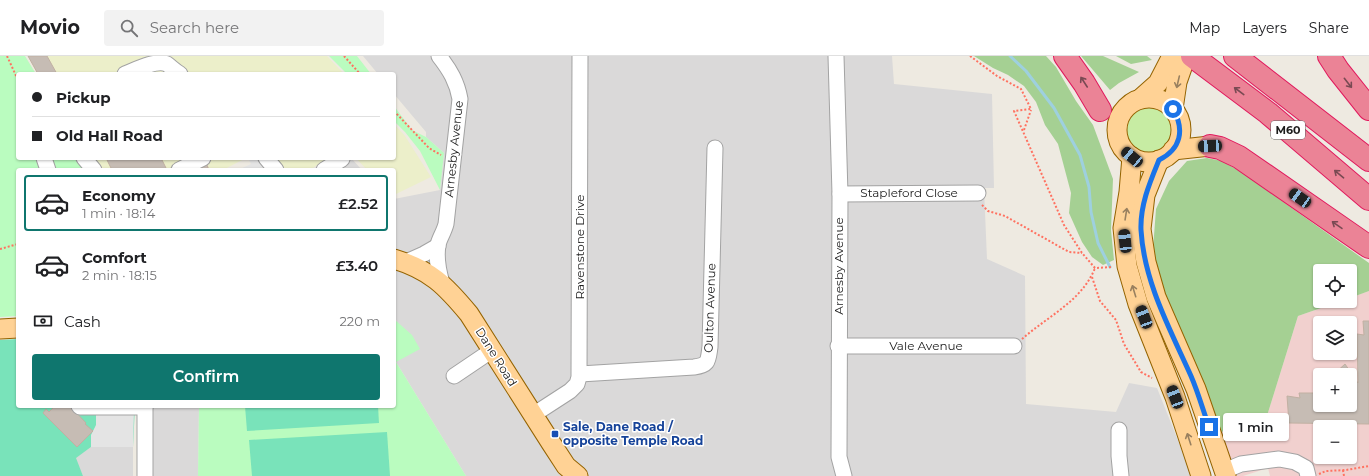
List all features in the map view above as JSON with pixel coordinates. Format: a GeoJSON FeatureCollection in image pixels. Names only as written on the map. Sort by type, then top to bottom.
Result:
{"type":"FeatureCollection","features":[{"type":"Feature","properties":{"kind":"highway"},"geometry":{"type":"LineString","coordinates":[[1065,56],[1084,83],[1100,110]]}},
{"type":"Feature","properties":{"kind":"highway","name":"M60"},"geometry":{"type":"LineString","coordinates":[[1235,56],[1368,159]]}},
{"type":"Feature","properties":{"kind":"highway","name":"M60"},"geometry":{"type":"LineString","coordinates":[[1259,56],[1303,92],[1368,159]]}},
{"type":"Feature","properties":{"kind":"highway"},"geometry":{"type":"LineString","coordinates":[[1328,56],[1369,109]]}},
{"type":"Feature","properties":{"kind":"highway","name":"M60"},"geometry":{"type":"LineString","coordinates":[[1194,59],[1268,113],[1369,199]]}},
{"type":"Feature","properties":{"kind":"highway"},"geometry":{"type":"LineString","coordinates":[[1210,146],[1220,148],[1239,157],[1369,247]]}},
{"type":"Feature","properties":{"kind":"main road"},"geometry":{"type":"LineString","coordinates":[[1140,99],[1158,83],[1172,56]]}},
{"type":"Feature","properties":{"kind":"main road"},"geometry":{"type":"LineString","coordinates":[[1173,109],[1177,82],[1194,59]]}},
{"type":"Feature","properties":{"kind":"main road"},"geometry":{"type":"LineString","coordinates":[[1118,140],[1118,120],[1123,110],[1131,103],[1140,99],[1158,99],[1166,103],[1173,109],[1178,119],[1180,129],[1179,140],[1166,155],[1145,195],[1141,229],[1146,262],[1156,297],[1196,389],[1221,474]]}},
{"type":"Feature","properties":{"kind":"main road"},"geometry":{"type":"LineString","coordinates":[[1100,110],[1111,131],[1124,150],[1132,157],[1145,161],[1210,146]]}},
{"type":"Feature","properties":{"kind":"main road"},"geometry":{"type":"LineString","coordinates":[[1132,157],[1129,192],[1123,228],[1127,266],[1138,304],[1175,397],[1200,476]]}},
{"type":"Feature","properties":{"kind":"main road","name":"Dane Road"},"geometry":{"type":"LineString","coordinates":[[400,261],[425,272],[442,284],[469,314],[491,351],[571,473]]}},
{"type":"Feature","properties":{"kind":"main road"},"geometry":{"type":"LineString","coordinates":[[0,329],[16,328]]}},
{"type":"Feature","properties":{"kind":"street","name":"Arnesby Avenue"},"geometry":{"type":"LineString","coordinates":[[439,56],[449,69],[458,86],[460,99],[446,224],[438,246],[438,270],[442,284]]}},
{"type":"Feature","properties":{"kind":"street","name":"Ravenstone Drive"},"geometry":{"type":"LineString","coordinates":[[580,56],[580,374]]}},
{"type":"Feature","properties":{"kind":"street","name":"Arnesby Avenue"},"geometry":{"type":"LineString","coordinates":[[836,56],[840,194],[838,346],[839,457],[844,476]]}},
{"type":"Feature","properties":{"kind":"street"},"geometry":{"type":"LineString","coordinates":[[130,72],[160,62],[166,64],[175,72]]}},
{"type":"Feature","properties":{"kind":"street","name":"Oulton Avenue"},"geometry":{"type":"LineString","coordinates":[[580,374],[694,367],[706,364],[710,347],[715,148]]}},
{"type":"Feature","properties":{"kind":"street"},"geometry":{"type":"LineString","coordinates":[[86,160],[92,168]]}},
{"type":"Feature","properties":{"kind":"street"},"geometry":{"type":"LineString","coordinates":[[183,168],[198,160]]}},
{"type":"Feature","properties":{"kind":"street"},"geometry":{"type":"LineString","coordinates":[[268,160],[274,168]]}},
{"type":"Feature","properties":{"kind":"street"},"geometry":{"type":"LineString","coordinates":[[327,168],[340,160]]}},
{"type":"Feature","properties":{"kind":"street","name":"Stapleford Close"},"geometry":{"type":"LineString","coordinates":[[840,194],[979,193]]}},
{"type":"Feature","properties":{"kind":"street"},"geometry":{"type":"LineString","coordinates":[[400,261],[424,254],[438,246]]}},
{"type":"Feature","properties":{"kind":"street","name":"Vale Avenue"},"geometry":{"type":"LineString","coordinates":[[838,346],[1014,346]]}},
{"type":"Feature","properties":{"kind":"street"},"geometry":{"type":"LineString","coordinates":[[453,375],[491,351]]}},
{"type":"Feature","properties":{"kind":"street"},"geometry":{"type":"LineString","coordinates":[[533,414],[570,391],[577,384],[580,374]]}},
{"type":"Feature","properties":{"kind":"street"},"geometry":{"type":"LineString","coordinates":[[145,408],[145,476]]}},
{"type":"Feature","properties":{"kind":"street"},"geometry":{"type":"LineString","coordinates":[[1119,430],[1119,456],[1122,476]]}},
{"type":"Feature","properties":{"kind":"street"},"geometry":{"type":"LineString","coordinates":[[1221,474],[1241,464],[1279,459],[1295,462],[1306,468],[1312,475]]}},
{"type":"Feature","properties":{"kind":"path"},"geometry":{"type":"LineString","coordinates":[[7,56],[16,76]]}},
{"type":"Feature","properties":{"kind":"path"},"geometry":{"type":"LineString","coordinates":[[344,56],[358,72]]}},
{"type":"Feature","properties":{"kind":"path"},"geometry":{"type":"LineString","coordinates":[[970,56],[997,76],[1021,89],[1031,109],[1023,131]]}},
{"type":"Feature","properties":{"kind":"path"},"geometry":{"type":"LineString","coordinates":[[1031,109],[1014,111],[1064,225],[1082,253],[1095,268]]}},
{"type":"Feature","properties":{"kind":"path"},"geometry":{"type":"LineString","coordinates":[[396,113],[429,148],[453,162]]}},
{"type":"Feature","properties":{"kind":"path"},"geometry":{"type":"LineString","coordinates":[[979,193],[988,211],[1005,216],[1069,252],[1082,253]]}},
{"type":"Feature","properties":{"kind":"path"},"geometry":{"type":"LineString","coordinates":[[0,250],[16,245]]}},
{"type":"Feature","properties":{"kind":"path"},"geometry":{"type":"LineString","coordinates":[[1095,268],[1127,266]]}},
{"type":"Feature","properties":{"kind":"path"},"geometry":{"type":"LineString","coordinates":[[1014,346],[1073,300],[1092,277],[1095,268]]}},
{"type":"Feature","properties":{"kind":"path"},"geometry":{"type":"LineString","coordinates":[[1092,277],[1100,301],[1116,320],[1124,344],[1141,372],[1153,379]]}},
{"type":"Feature","properties":{"kind":"path"},"geometry":{"type":"LineString","coordinates":[[1312,475],[1326,471],[1369,466]]}},
{"type":"Feature","properties":{"kind":"path"},"geometry":{"type":"LineString","coordinates":[[1343,470],[1344,476]]}},
{"type":"Feature","properties":{"kind":"shaded area"},"geometry":{"type":"Polygon","coordinates":[[[363,56],[892,56],[894,84],[992,94],[994,188],[984,188],[987,259],[1025,276],[1026,404],[1116,412],[1129,383],[1157,388],[1187,463],[1190,476],[466,476],[396,362],[396,199],[440,190],[444,153],[426,137],[426,132],[396,96],[396,72],[376,72],[363,56]]]}},
{"type":"Feature","properties":{"kind":"shaded area"},"geometry":{"type":"Polygon","coordinates":[[[249,160],[264,160],[271,168],[242,168],[251,164],[249,160]]]}},
{"type":"Feature","properties":{"kind":"shaded area"},"geometry":{"type":"Polygon","coordinates":[[[330,160],[353,160],[360,168],[317,168],[330,160]]]}},
{"type":"Feature","properties":{"kind":"shaded area"},"geometry":{"type":"Polygon","coordinates":[[[1369,291],[1369,476],[1270,476],[1268,468],[1243,476],[1234,476],[1221,432],[1266,419],[1298,316],[1321,308],[1357,308],[1357,295],[1369,291]]]}},
{"type":"Feature","properties":{"kind":"shaded area"},"geometry":{"type":"Polygon","coordinates":[[[153,408],[199,408],[198,476],[152,476],[153,408]]]}},
{"type":"Feature","properties":{"kind":"shaded area"},"geometry":{"type":"Polygon","coordinates":[[[134,411],[133,447],[91,447],[91,435],[96,425],[96,412],[134,411]]]}},
{"type":"Feature","properties":{"kind":"shaded area"},"geometry":{"type":"Polygon","coordinates":[[[91,447],[133,447],[133,476],[83,476],[75,458],[91,447]]]}},
{"type":"Feature","properties":{"kind":"green space"},"geometry":{"type":"Polygon","coordinates":[[[0,56],[25,56],[35,72],[16,72],[16,160],[86,160],[91,168],[16,168],[16,316],[0,317],[0,56]]]}},
{"type":"Feature","properties":{"kind":"green space"},"geometry":{"type":"Polygon","coordinates":[[[28,56],[327,56],[342,72],[37,72],[28,56]]]}},
{"type":"Feature","properties":{"kind":"green space"},"geometry":{"type":"Polygon","coordinates":[[[329,56],[357,56],[369,72],[345,72],[329,56]]]}},
{"type":"Feature","properties":{"kind":"green space"},"geometry":{"type":"Polygon","coordinates":[[[974,56],[1046,56],[1056,67],[1076,101],[1093,125],[1113,179],[1111,230],[1114,260],[1103,265],[1092,257],[1082,242],[1069,213],[1071,193],[1058,144],[1045,125],[1036,102],[1024,86],[1008,75],[993,68],[974,56]]]}},
{"type":"Feature","properties":{"kind":"green space"},"geometry":{"type":"Polygon","coordinates":[[[1081,56],[1103,56],[1139,72],[1119,83],[1110,90],[1081,56]]]}},
{"type":"Feature","properties":{"kind":"green space"},"geometry":{"type":"Polygon","coordinates":[[[1116,56],[1147,56],[1152,60],[1131,64],[1116,56]]]}},
{"type":"Feature","properties":{"kind":"green space"},"geometry":{"type":"Polygon","coordinates":[[[1145,108],[1153,108],[1158,109],[1165,114],[1170,121],[1170,139],[1165,146],[1158,151],[1145,152],[1137,149],[1130,142],[1127,134],[1127,126],[1130,118],[1137,111],[1145,108]]]}},
{"type":"Feature","properties":{"kind":"green space"},"geometry":{"type":"Polygon","coordinates":[[[396,109],[412,130],[426,137],[444,153],[440,190],[420,151],[396,123],[396,109]]]}},
{"type":"Feature","properties":{"kind":"green space"},"geometry":{"type":"Polygon","coordinates":[[[396,126],[405,136],[431,177],[396,194],[396,168],[365,168],[358,160],[396,160],[396,126]]]}},
{"type":"Feature","properties":{"kind":"green space"},"geometry":{"type":"Polygon","coordinates":[[[1207,158],[1222,161],[1241,172],[1369,263],[1369,291],[1357,295],[1357,264],[1313,264],[1313,308],[1321,308],[1298,316],[1266,419],[1221,432],[1166,305],[1153,249],[1156,209],[1169,181],[1187,161],[1207,158]]]}},
{"type":"Feature","properties":{"kind":"green space"},"geometry":{"type":"Polygon","coordinates":[[[86,160],[242,160],[227,168],[91,168],[86,160]]]}},
{"type":"Feature","properties":{"kind":"green space"},"geometry":{"type":"Polygon","coordinates":[[[264,160],[325,160],[313,168],[271,168],[264,160]]]}},
{"type":"Feature","properties":{"kind":"green space"},"geometry":{"type":"Polygon","coordinates":[[[396,321],[412,335],[420,349],[396,362],[396,321]]]}},
{"type":"Feature","properties":{"kind":"green space"},"geometry":{"type":"Polygon","coordinates":[[[16,339],[16,408],[135,408],[133,447],[91,447],[76,458],[83,476],[0,476],[0,340],[16,339]]]}},
{"type":"Feature","properties":{"kind":"green space"},"geometry":{"type":"Polygon","coordinates":[[[396,362],[466,476],[198,476],[199,408],[396,408],[396,362]]]}},
{"type":"Feature","properties":{"kind":"green space"},"geometry":{"type":"Polygon","coordinates":[[[245,408],[378,408],[379,423],[247,431],[245,408]]]}},
{"type":"Feature","properties":{"kind":"green space"},"geometry":{"type":"Polygon","coordinates":[[[387,432],[390,476],[252,476],[249,440],[387,432]]]}},
{"type":"Feature","properties":{"kind":"building"},"geometry":{"type":"Polygon","coordinates":[[[28,56],[47,56],[56,72],[37,72],[28,56]]]}},
{"type":"Feature","properties":{"kind":"building"},"geometry":{"type":"Polygon","coordinates":[[[107,160],[162,160],[166,168],[111,168],[107,160]]]}},
{"type":"Feature","properties":{"kind":"building"},"geometry":{"type":"Polygon","coordinates":[[[207,165],[208,168],[200,168],[207,165]]]}},
{"type":"Feature","properties":{"kind":"building"},"geometry":{"type":"Polygon","coordinates":[[[1363,321],[1369,321],[1369,424],[1357,424],[1357,420],[1313,420],[1313,423],[1289,423],[1287,396],[1300,398],[1299,393],[1313,393],[1313,412],[1357,412],[1357,334],[1364,335],[1363,321]]]}},
{"type":"Feature","properties":{"kind":"building"},"geometry":{"type":"Polygon","coordinates":[[[1345,364],[1348,368],[1341,368],[1345,364]]]}},
{"type":"Feature","properties":{"kind":"building"},"geometry":{"type":"Polygon","coordinates":[[[53,408],[72,408],[93,431],[77,447],[43,413],[46,409],[49,412],[53,408]]]}},
{"type":"Feature","properties":{"kind":"waterway"},"geometry":{"type":"LineString","coordinates":[[1010,56],[1026,71],[1054,108],[1080,155],[1089,187],[1091,212],[1098,243],[1110,267]]}},
{"type":"Feature","properties":{"kind":"place","name":"Sale, Dane Road / opposite Temple Road"},"geometry":{"type":"Point","coordinates":[555,434]}},
{"type":"Feature","properties":{"kind":"route"},"geometry":{"type":"LineString","coordinates":[[1173,109],[1178,119],[1180,129],[1179,140],[1173,150],[1167,156],[1159,160],[1145,195],[1141,229],[1146,262],[1156,297],[1196,389],[1209,427]]}}]}
